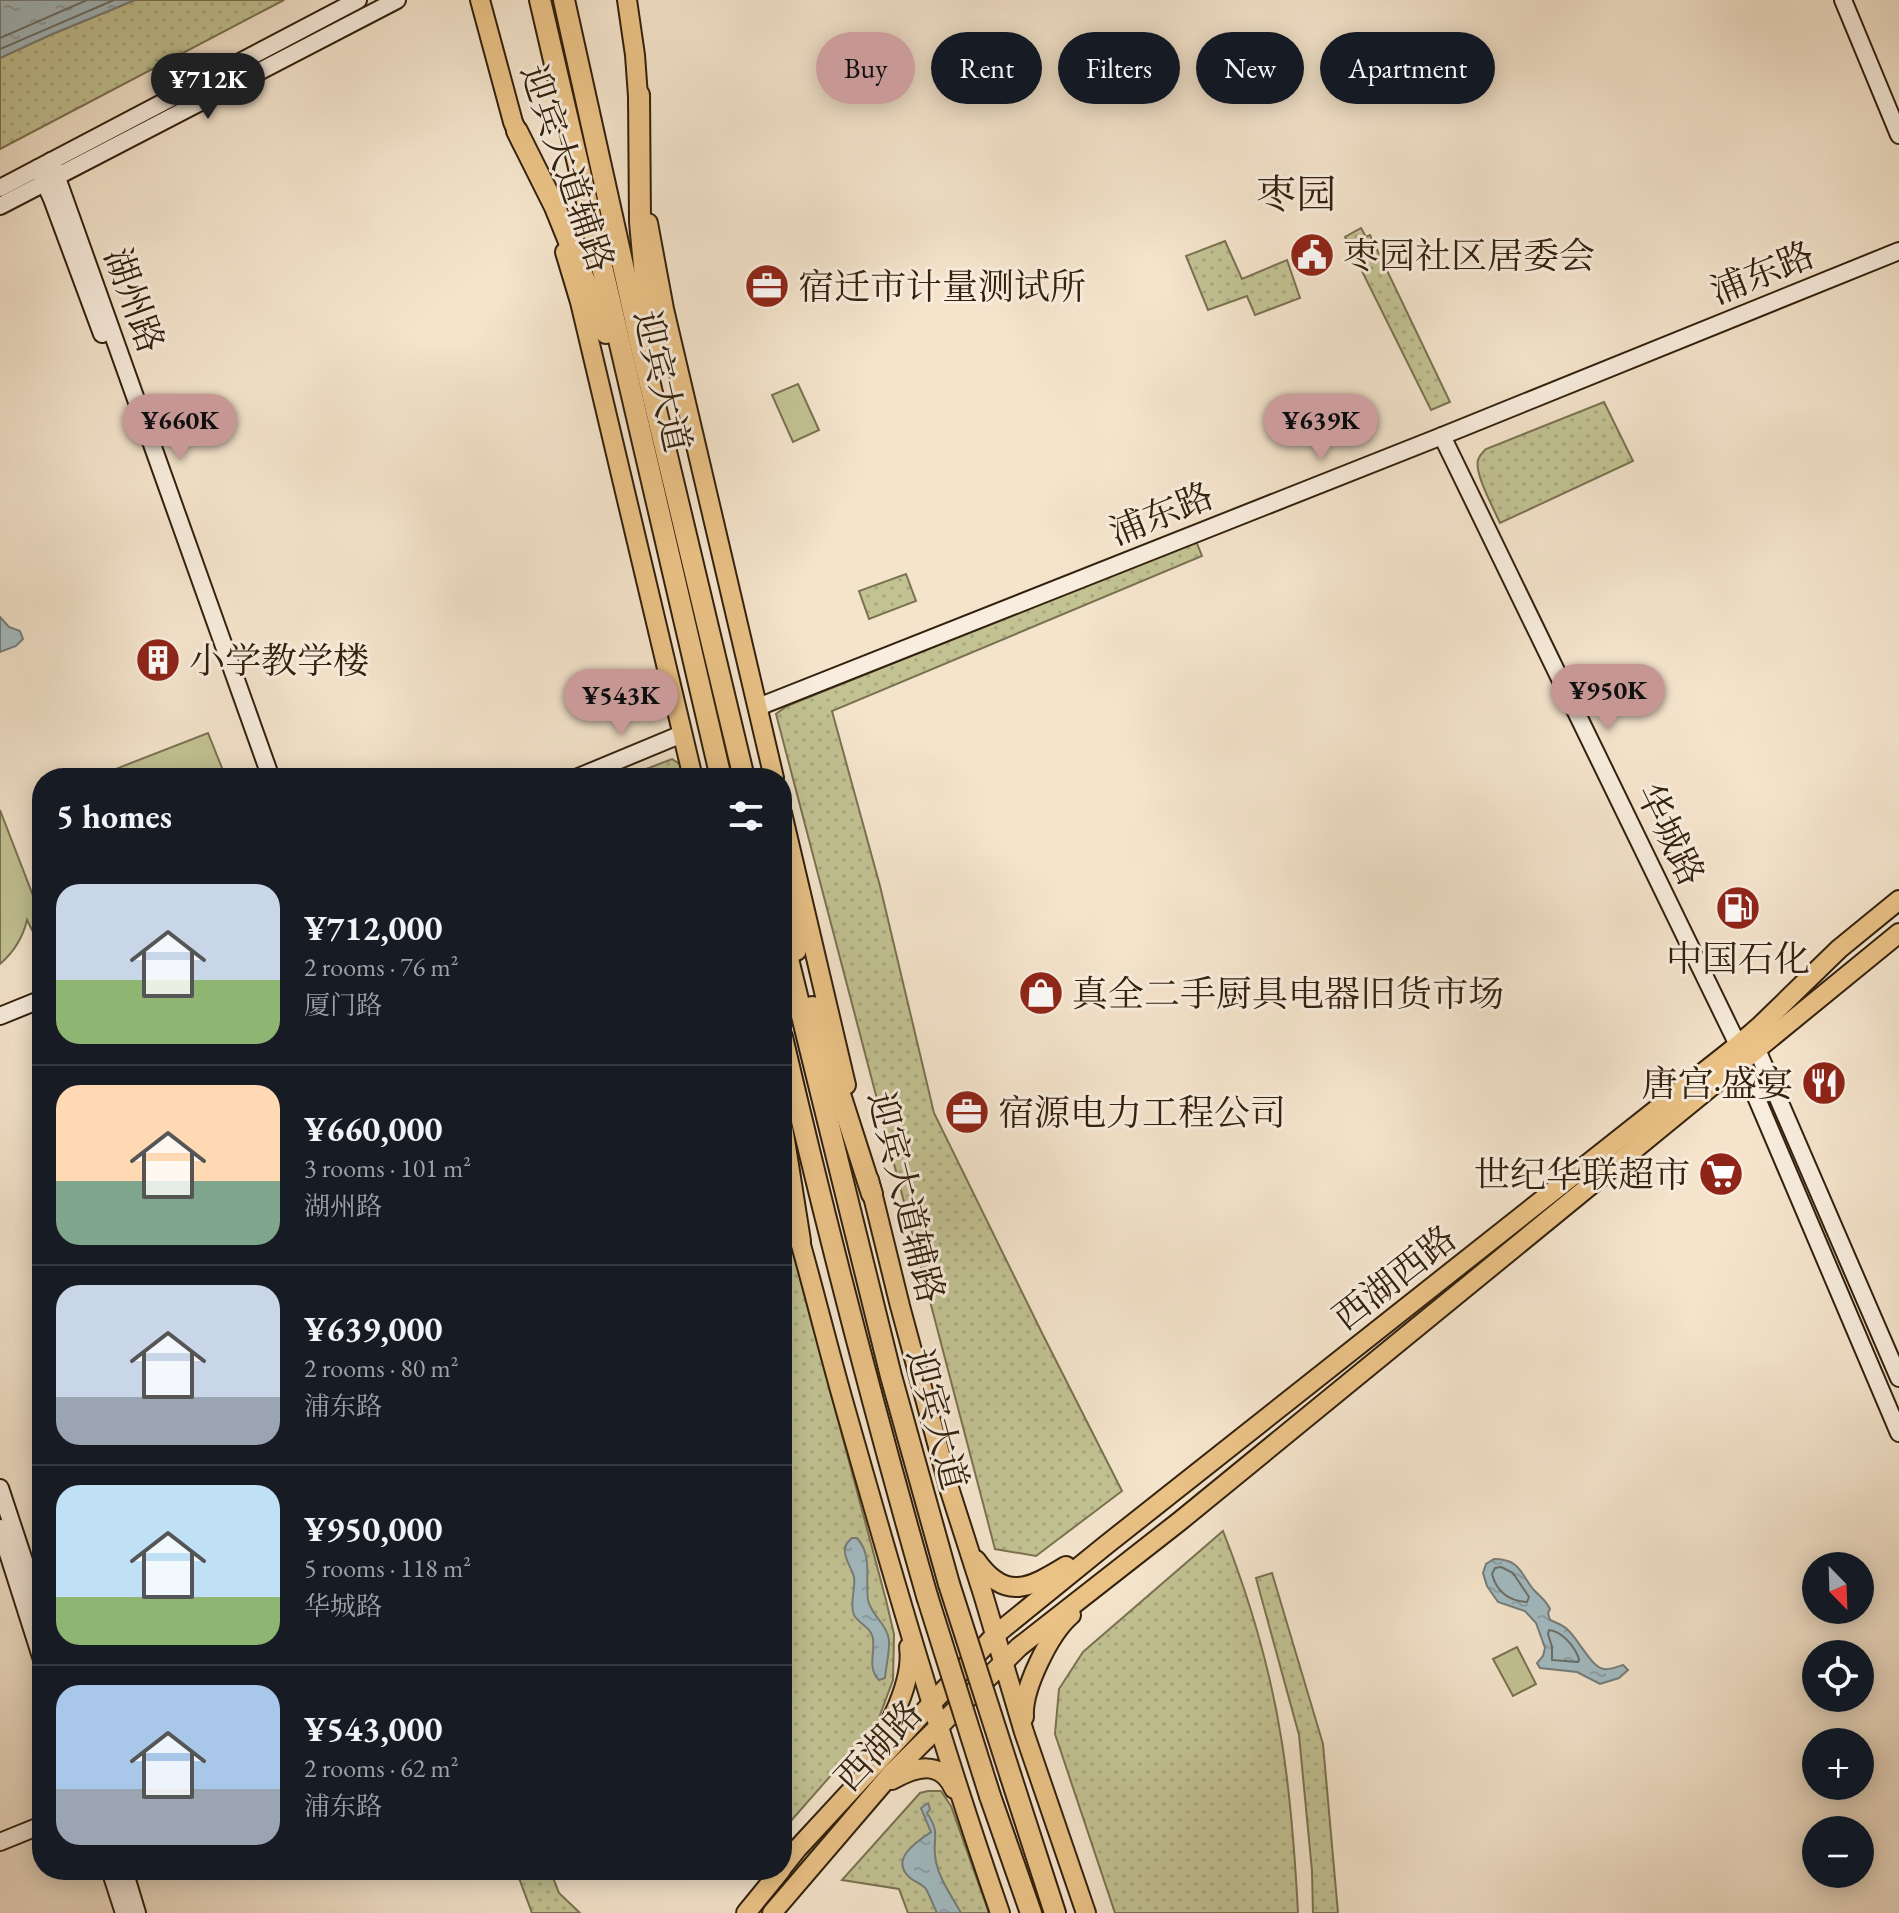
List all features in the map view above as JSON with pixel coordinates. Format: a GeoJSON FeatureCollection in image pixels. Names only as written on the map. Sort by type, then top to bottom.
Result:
{"type":"FeatureCollection","features":[{"type":"Feature","properties":{"kind":"highway","name":"迎宾大道"},"geometry":{"type":"LineString","coordinates":[[540,0],[719,768]]}},
{"type":"Feature","properties":{"kind":"highway","name":"迎宾大道"},"geometry":{"type":"LineString","coordinates":[[564,0],[638,335],[742,768]]}},
{"type":"Feature","properties":{"kind":"highway"},"geometry":{"type":"LineString","coordinates":[[639,95],[640,222],[647,299],[652,337],[689,499],[697,581]]}},
{"type":"Feature","properties":{"kind":"highway"},"geometry":{"type":"LineString","coordinates":[[517,131],[570,242],[634,410]]}},
{"type":"Feature","properties":{"kind":"highway"},"geometry":{"type":"LineString","coordinates":[[792,933],[811,1006],[872,1194]]}},
{"type":"Feature","properties":{"kind":"highway","name":"迎宾大道"},"geometry":{"type":"LineString","coordinates":[[792,975],[891,1376],[949,1584],[1055,1913]]}},
{"type":"Feature","properties":{"kind":"highway","name":"迎宾大道"},"geometry":{"type":"LineString","coordinates":[[792,1079],[887,1459],[990,1796],[1031,1913]]}},
{"type":"Feature","properties":{"kind":"highway"},"geometry":{"type":"LineString","coordinates":[[792,1190],[800,1241]]}},
{"type":"Feature","properties":{"kind":"main road","name":"迎宾大道辅路"},"geometry":{"type":"LineString","coordinates":[[480,0],[513,122],[554,218],[580,302],[690,768]]}},
{"type":"Feature","properties":{"kind":"main road","name":"迎宾大道辅路"},"geometry":{"type":"LineString","coordinates":[[627,0],[639,95],[644,192],[664,309],[772,768]]}},
{"type":"Feature","properties":{"kind":"main road","name":"迎宾大道辅路"},"geometry":{"type":"LineString","coordinates":[[792,855],[872,1194],[950,1491],[1042,1785],[1086,1913]]}},
{"type":"Feature","properties":{"kind":"main road","name":"西湖西路"},"geometry":{"type":"LineString","coordinates":[[1003,1661],[1169,1529],[1744,1048],[1839,949],[1899,900]]}},
{"type":"Feature","properties":{"kind":"main road","name":"西湖西路"},"geometry":{"type":"LineString","coordinates":[[995,1635],[1195,1474],[1744,1048],[1899,933]]}},
{"type":"Feature","properties":{"kind":"main road"},"geometry":{"type":"LineString","coordinates":[[792,1211],[901,1601],[1000,1913]]}},
{"type":"Feature","properties":{"kind":"main road"},"geometry":{"type":"LineString","coordinates":[[1111,1534],[1195,1474]]}},
{"type":"Feature","properties":{"kind":"main road"},"geometry":{"type":"LineString","coordinates":[[1042,1785],[1023,1713],[1036,1670],[1065,1620],[1169,1529]]}},
{"type":"Feature","properties":{"kind":"main road"},"geometry":{"type":"LineString","coordinates":[[968,1548],[986,1575],[1009,1586],[1023,1587],[1041,1581],[1095,1546]]}},
{"type":"Feature","properties":{"kind":"main road"},"geometry":{"type":"LineString","coordinates":[[798,1848],[879,1745],[895,1710],[909,1669],[910,1652],[901,1601]]}},
{"type":"Feature","properties":{"kind":"main road","name":"西湖路"},"geometry":{"type":"LineString","coordinates":[[792,1855],[995,1635]]}},
{"type":"Feature","properties":{"kind":"main road","name":"西湖路"},"geometry":{"type":"LineString","coordinates":[[772,1913],[891,1774],[1003,1661]]}},
{"type":"Feature","properties":{"kind":"main road"},"geometry":{"type":"LineString","coordinates":[[807,1874],[887,1783],[907,1771],[930,1768],[944,1774],[951,1783],[975,1839]]}},
{"type":"Feature","properties":{"kind":"main road","name":"西湖路"},"geometry":{"type":"LineString","coordinates":[[746,1913],[772,1880]]}},
{"type":"Feature","properties":{"kind":"street"},"geometry":{"type":"LineString","coordinates":[[0,206],[48,172],[358,0]]}},
{"type":"Feature","properties":{"kind":"street"},"geometry":{"type":"LineString","coordinates":[[0,188],[48,172],[397,0]]}},
{"type":"Feature","properties":{"kind":"street"},"geometry":{"type":"LineString","coordinates":[[1843,0],[1899,135]]}},
{"type":"Feature","properties":{"kind":"street","name":"湖州路"},"geometry":{"type":"LineString","coordinates":[[48,172],[258,768]]}},
{"type":"Feature","properties":{"kind":"street","name":"湖州路"},"geometry":{"type":"LineString","coordinates":[[48,172],[267,768]]}},
{"type":"Feature","properties":{"kind":"street","name":"浦东路"},"geometry":{"type":"LineString","coordinates":[[758,707],[1899,251]]}},
{"type":"Feature","properties":{"kind":"street","name":"华城路"},"geometry":{"type":"LineString","coordinates":[[1442,436],[1744,1048]]}},
{"type":"Feature","properties":{"kind":"street"},"geometry":{"type":"LineString","coordinates":[[600,768],[682,734]]}},
{"type":"Feature","properties":{"kind":"street"},"geometry":{"type":"LineString","coordinates":[[0,1016],[32,1003]]}},
{"type":"Feature","properties":{"kind":"street"},"geometry":{"type":"LineString","coordinates":[[1744,1048],[1899,1378]]}},
{"type":"Feature","properties":{"kind":"street"},"geometry":{"type":"LineString","coordinates":[[1744,1048],[1899,1433]]}},
{"type":"Feature","properties":{"kind":"street"},"geometry":{"type":"LineString","coordinates":[[0,1488],[32,1585]]}},
{"type":"Feature","properties":{"kind":"street"},"geometry":{"type":"LineString","coordinates":[[0,1528],[32,1629]]}},
{"type":"Feature","properties":{"kind":"street"},"geometry":{"type":"LineString","coordinates":[[0,1842],[32,1829]]}},
{"type":"Feature","properties":{"kind":"street"},"geometry":{"type":"LineString","coordinates":[[113,1880],[124,1913]]}},
{"type":"Feature","properties":{"kind":"street"},"geometry":{"type":"LineString","coordinates":[[127,1880],[137,1913]]}},
{"type":"Feature","properties":{"kind":"green space"},"geometry":{"type":"Polygon","coordinates":[[[135,0],[284,0],[0,149],[0,58],[135,0]]]}},
{"type":"Feature","properties":{"kind":"green space"},"geometry":{"type":"Polygon","coordinates":[[[1361,228],[1366,237],[1370,235],[1450,402],[1431,410],[1345,237],[1361,228]]]}},
{"type":"Feature","properties":{"kind":"green space"},"geometry":{"type":"Polygon","coordinates":[[[1225,241],[1242,279],[1287,260],[1300,298],[1255,315],[1247,296],[1208,310],[1186,256],[1225,241]]]}},
{"type":"Feature","properties":{"kind":"green space"},"geometry":{"type":"Polygon","coordinates":[[[798,384],[819,430],[793,442],[772,395],[798,384]]]}},
{"type":"Feature","properties":{"kind":"green space"},"geometry":{"type":"Polygon","coordinates":[[[1604,402],[1633,461],[1500,523],[1479,473],[1481,454],[1486,449],[1604,402]]]}},
{"type":"Feature","properties":{"kind":"green space"},"geometry":{"type":"Polygon","coordinates":[[[1196,541],[1202,556],[832,711],[880,886],[934,1113],[1122,1491],[1036,1556],[995,1549],[776,714],[787,706],[1196,541]]]}},
{"type":"Feature","properties":{"kind":"green space"},"geometry":{"type":"Polygon","coordinates":[[[906,574],[916,601],[869,619],[859,591],[906,574]]]}},
{"type":"Feature","properties":{"kind":"green space"},"geometry":{"type":"Polygon","coordinates":[[[208,733],[222,768],[118,768],[208,733]]]}},
{"type":"Feature","properties":{"kind":"green space"},"geometry":{"type":"Polygon","coordinates":[[[672,759],[686,768],[649,768],[672,759]]]}},
{"type":"Feature","properties":{"kind":"green space"},"geometry":{"type":"Polygon","coordinates":[[[0,810],[32,893],[32,930],[27,920],[17,944],[0,964],[0,810]]]}},
{"type":"Feature","properties":{"kind":"green space"},"geometry":{"type":"Polygon","coordinates":[[[792,1248],[894,1634],[893,1680],[877,1723],[792,1820],[792,1248]]]}},
{"type":"Feature","properties":{"kind":"green space"},"geometry":{"type":"Polygon","coordinates":[[[1223,1531],[1242,1582],[1272,1689],[1290,1806],[1298,1913],[1115,1913],[1055,1734],[1059,1689],[1083,1652],[1223,1531]]]}},
{"type":"Feature","properties":{"kind":"green space"},"geometry":{"type":"Polygon","coordinates":[[[1272,1573],[1323,1744],[1338,1913],[1313,1913],[1299,1735],[1256,1578],[1272,1573]]]}},
{"type":"Feature","properties":{"kind":"green space"},"geometry":{"type":"Polygon","coordinates":[[[1517,1647],[1536,1684],[1513,1696],[1493,1659],[1517,1647]]]}},
{"type":"Feature","properties":{"kind":"green space"},"geometry":{"type":"Polygon","coordinates":[[[941,1791],[951,1806],[989,1913],[908,1913],[899,1889],[842,1880],[920,1793],[941,1791]]]}},
{"type":"Feature","properties":{"kind":"green space"},"geometry":{"type":"Polygon","coordinates":[[[520,1880],[554,1880],[559,1893],[580,1913],[532,1913],[520,1880]]]}},
{"type":"Feature","properties":{"kind":"water"},"geometry":{"type":"Polygon","coordinates":[[[0,0],[135,0],[0,58],[0,0]]]}},
{"type":"Feature","properties":{"kind":"water"},"geometry":{"type":"Polygon","coordinates":[[[0,617],[9,627],[20,631],[23,639],[16,646],[0,652],[0,617]]]}},
{"type":"Feature","properties":{"kind":"water"},"geometry":{"type":"Polygon","coordinates":[[[857,1538],[865,1552],[868,1600],[889,1640],[885,1678],[879,1680],[872,1666],[872,1635],[856,1618],[853,1610],[854,1577],[845,1552],[846,1544],[857,1538]]]}},
{"type":"Feature","properties":{"kind":"water"},"geometry":{"type":"Polygon","coordinates":[[[1494,1559],[1509,1561],[1518,1568],[1550,1609],[1550,1620],[1568,1630],[1595,1664],[1606,1669],[1623,1665],[1628,1670],[1619,1678],[1600,1684],[1577,1672],[1540,1668],[1537,1663],[1545,1648],[1536,1623],[1525,1611],[1498,1602],[1487,1586],[1483,1573],[1486,1564],[1494,1559]]]}},
{"type":"Feature","properties":{"kind":"water"},"geometry":{"type":"Polygon","coordinates":[[[928,1803],[930,1809],[927,1813],[935,1832],[938,1869],[961,1913],[937,1913],[926,1889],[911,1879],[902,1864],[907,1852],[931,1832],[921,1808],[928,1803]]]}},
{"type":"Feature","properties":{"kind":"place","name":"枣园社区居委会"},"geometry":{"type":"Point","coordinates":[1312,255]}},
{"type":"Feature","properties":{"kind":"place","name":"宿迁市计量测试所"},"geometry":{"type":"Point","coordinates":[767,286]}},
{"type":"Feature","properties":{"kind":"place","name":"小学教学楼"},"geometry":{"type":"Point","coordinates":[158,660]}},
{"type":"Feature","properties":{"kind":"place","name":"中国石化"},"geometry":{"type":"Point","coordinates":[1738,908]}},
{"type":"Feature","properties":{"kind":"place","name":"真全二手厨具电器旧货市场"},"geometry":{"type":"Point","coordinates":[1041,993]}},
{"type":"Feature","properties":{"kind":"place","name":"唐宫·盛宴"},"geometry":{"type":"Point","coordinates":[1824,1083]}},
{"type":"Feature","properties":{"kind":"place","name":"宿源电力工程公司"},"geometry":{"type":"Point","coordinates":[967,1112]}},
{"type":"Feature","properties":{"kind":"place","name":"世纪华联超市"},"geometry":{"type":"Point","coordinates":[1721,1174]}},
{"type":"Feature","properties":{"kind":"district","name":"枣园"},"geometry":{"type":"Point","coordinates":[1296,194]}}]}
